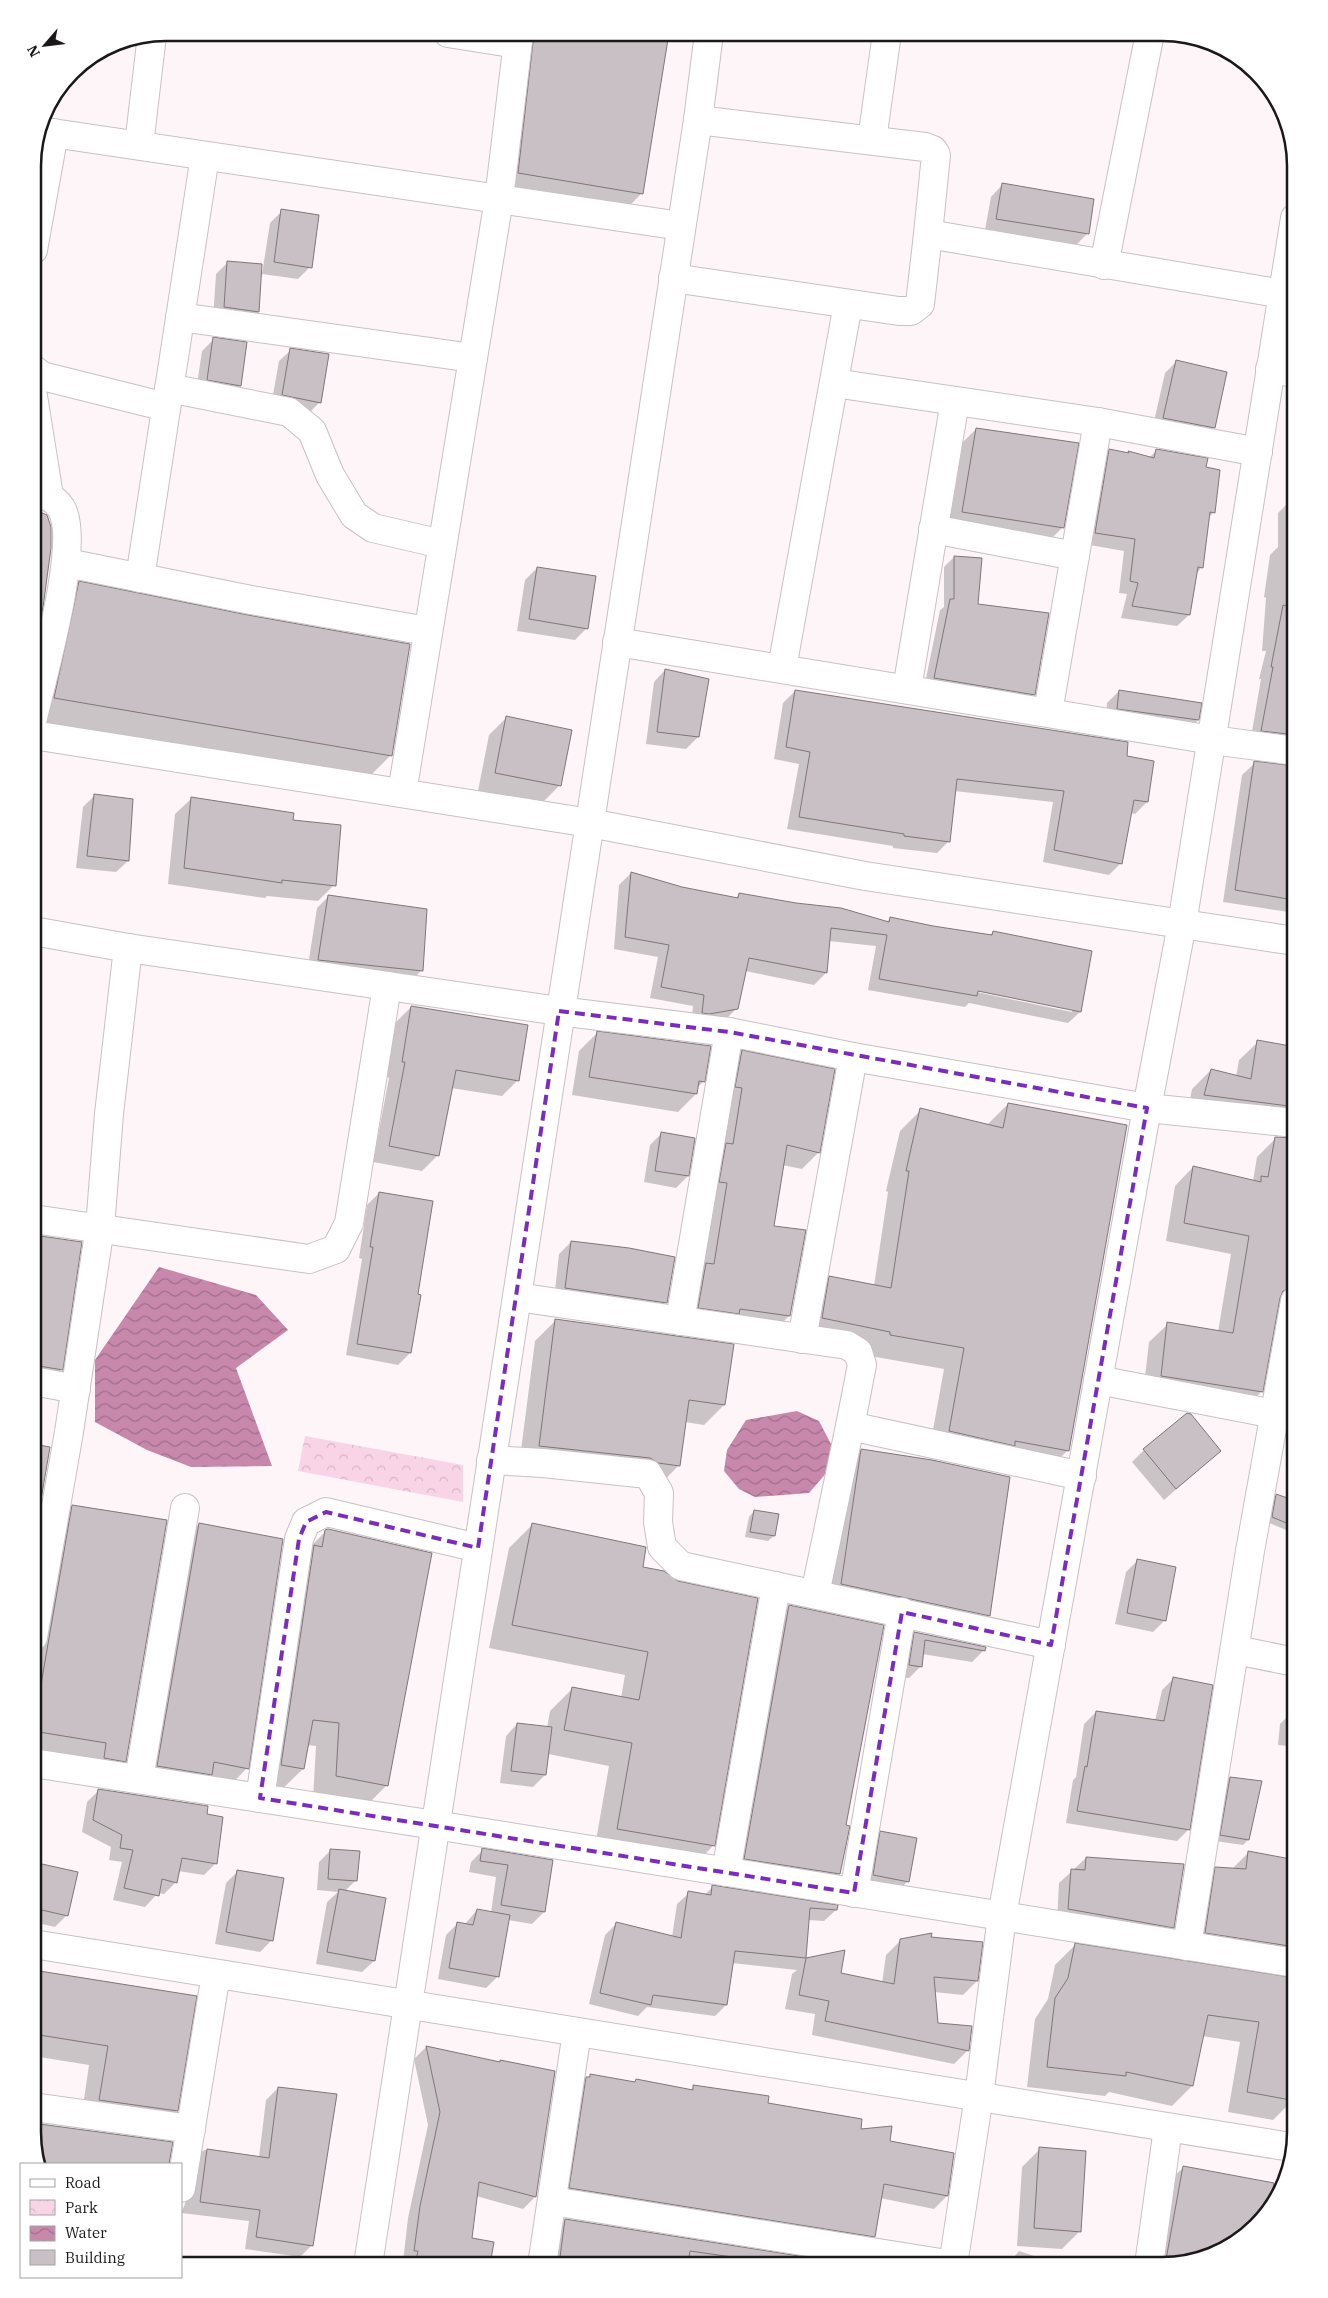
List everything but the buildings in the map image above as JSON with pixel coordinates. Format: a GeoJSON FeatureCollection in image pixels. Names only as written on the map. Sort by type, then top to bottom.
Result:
{"type":"FeatureCollection","features":[{"type":"Feature","properties":{"kind":"street"},"geometry":{"type":"LineString","coordinates":[[402,793],[499,199],[518,41]]}},
{"type":"Feature","properties":{"kind":"street"},"geometry":{"type":"LineString","coordinates":[[139,145],[151,42]]}},
{"type":"Feature","properties":{"kind":"street"},"geometry":{"type":"LineString","coordinates":[[369,2256],[517,1298],[559,1011],[590,823],[698,120],[708,42]]}},
{"type":"Feature","properties":{"kind":"street"},"geometry":{"type":"LineString","coordinates":[[872,140],[886,42]]}},
{"type":"Feature","properties":{"kind":"street"},"geometry":{"type":"LineString","coordinates":[[1104,265],[1148,42]]}},
{"type":"Feature","properties":{"kind":"street"},"geometry":{"type":"LineString","coordinates":[[673,278],[899,311],[911,311],[920,304],[936,155],[926,147],[698,120]]}},
{"type":"Feature","properties":{"kind":"street"},"geometry":{"type":"LineString","coordinates":[[42,168],[46,132],[681,226]]}},
{"type":"Feature","properties":{"kind":"street"},"geometry":{"type":"LineString","coordinates":[[140,578],[205,156]]}},
{"type":"Feature","properties":{"kind":"street"},"geometry":{"type":"LineString","coordinates":[[928,234],[1283,294]]}},
{"type":"Feature","properties":{"kind":"street"},"geometry":{"type":"LineString","coordinates":[[954,2257],[979,2096],[1002,1916],[1147,1108],[1182,924],[1258,452],[1283,371],[1283,294],[1287,271]]}},
{"type":"Feature","properties":{"kind":"street"},"geometry":{"type":"LineString","coordinates":[[782,668],[848,304]]}},
{"type":"Feature","properties":{"kind":"street"},"geometry":{"type":"LineString","coordinates":[[180,318],[473,358]]}},
{"type":"Feature","properties":{"kind":"street"},"geometry":{"type":"LineString","coordinates":[[42,376],[168,398],[290,412],[312,431],[330,476],[354,515],[373,528],[442,544]]}},
{"type":"Feature","properties":{"kind":"street"},"geometry":{"type":"LineString","coordinates":[[834,383],[1098,422],[1258,452]]}},
{"type":"Feature","properties":{"kind":"street"},"geometry":{"type":"LineString","coordinates":[[906,689],[955,401]]}},
{"type":"Feature","properties":{"kind":"street"},"geometry":{"type":"LineString","coordinates":[[1048,712],[1098,422]]}},
{"type":"Feature","properties":{"kind":"street"},"geometry":{"type":"LineString","coordinates":[[42,495],[62,509],[68,527],[67,563],[42,678]]}},
{"type":"Feature","properties":{"kind":"street"},"geometry":{"type":"LineString","coordinates":[[933,529],[1075,556]]}},
{"type":"Feature","properties":{"kind":"street"},"geometry":{"type":"LineString","coordinates":[[67,563],[251,600],[427,631]]}},
{"type":"Feature","properties":{"kind":"street"},"geometry":{"type":"LineString","coordinates":[[617,642],[1212,740],[1287,750]]}},
{"type":"Feature","properties":{"kind":"street"},"geometry":{"type":"LineString","coordinates":[[42,736],[590,823],[865,876],[1287,940]]}},
{"type":"Feature","properties":{"kind":"street"},"geometry":{"type":"LineString","coordinates":[[42,933],[128,948],[559,1011],[729,1032],[853,1058],[1147,1108],[1287,1122]]}},
{"type":"Feature","properties":{"kind":"street"},"geometry":{"type":"LineString","coordinates":[[41,1590],[76,1389],[100,1227],[109,1114],[128,948]]}},
{"type":"Feature","properties":{"kind":"street"},"geometry":{"type":"LineString","coordinates":[[41,1220],[100,1227],[309,1259],[336,1249],[350,1223],[387,986]]}},
{"type":"Feature","properties":{"kind":"street"},"geometry":{"type":"LineString","coordinates":[[680,1321],[729,1032]]}},
{"type":"Feature","properties":{"kind":"street"},"geometry":{"type":"LineString","coordinates":[[802,1339],[853,1058]]}},
{"type":"Feature","properties":{"kind":"street"},"geometry":{"type":"LineString","coordinates":[[517,1298],[848,1345],[858,1352],[862,1365],[815,1594]]}},
{"type":"Feature","properties":{"kind":"street"},"geometry":{"type":"LineString","coordinates":[[1098,1380],[1192,1400],[1286,1416],[1250,1551],[1236,1650],[1187,1946]]}},
{"type":"Feature","properties":{"kind":"street"},"geometry":{"type":"LineString","coordinates":[[41,1383],[76,1389]]}},
{"type":"Feature","properties":{"kind":"street"},"geometry":{"type":"LineString","coordinates":[[850,1426],[1082,1476]]}},
{"type":"Feature","properties":{"kind":"street"},"geometry":{"type":"LineString","coordinates":[[492,1460],[543,1463],[648,1474],[659,1493],[658,1522],[662,1547],[681,1566],[1051,1645]]}},
{"type":"Feature","properties":{"kind":"street"},"geometry":{"type":"LineString","coordinates":[[139,1779],[186,1508]]}},
{"type":"Feature","properties":{"kind":"street"},"geometry":{"type":"LineString","coordinates":[[260,1798],[298,1539],[306,1522],[326,1512],[478,1548]]}},
{"type":"Feature","properties":{"kind":"street"},"geometry":{"type":"LineString","coordinates":[[726,1872],[776,1586]]}},
{"type":"Feature","properties":{"kind":"street"},"geometry":{"type":"LineString","coordinates":[[854,1892],[902,1612]]}},
{"type":"Feature","properties":{"kind":"street"},"geometry":{"type":"LineString","coordinates":[[1236,1650],[1287,1660]]}},
{"type":"Feature","properties":{"kind":"street"},"geometry":{"type":"LineString","coordinates":[[41,1764],[435,1825],[1287,1962]]}},
{"type":"Feature","properties":{"kind":"street"},"geometry":{"type":"LineString","coordinates":[[41,1945],[1286,2146]]}},
{"type":"Feature","properties":{"kind":"street"},"geometry":{"type":"LineString","coordinates":[[182,2182],[216,1974]]}},
{"type":"Feature","properties":{"kind":"street"},"geometry":{"type":"LineString","coordinates":[[543,2256],[577,2032]]}},
{"type":"Feature","properties":{"kind":"street"},"geometry":{"type":"LineString","coordinates":[[41,2108],[191,2129]]}},
{"type":"Feature","properties":{"kind":"street"},"geometry":{"type":"LineString","coordinates":[[1150,2257],[1168,2128]]}},
{"type":"Feature","properties":{"kind":"street"},"geometry":{"type":"LineString","coordinates":[[552,2201],[844,2256]]}},
{"type":"Feature","properties":{"kind":"highlighted area"},"geometry":{"type":"Polygon","coordinates":[[[559,1011],[729,1032],[1147,1108],[1051,1645],[902,1612],[854,1893],[260,1798],[299,1539],[306,1522],[326,1512],[478,1548],[559,1011]]]}},
{"type":"Feature","properties":{"kind":"green space"},"geometry":{"type":"Polygon","coordinates":[[[305,1436],[463,1465],[463,1502],[298,1471],[305,1436]]]}},
{"type":"Feature","properties":{"kind":"water"},"geometry":{"type":"Polygon","coordinates":[[[159,1267],[256,1295],[288,1330],[236,1368],[272,1466],[191,1467],[147,1450],[95,1422],[95,1360],[159,1267]]]}},
{"type":"Feature","properties":{"kind":"water"},"geometry":{"type":"Polygon","coordinates":[[[797,1411],[819,1421],[833,1448],[828,1471],[809,1493],[755,1497],[739,1489],[724,1471],[727,1450],[746,1420],[797,1411]]]}}]}
